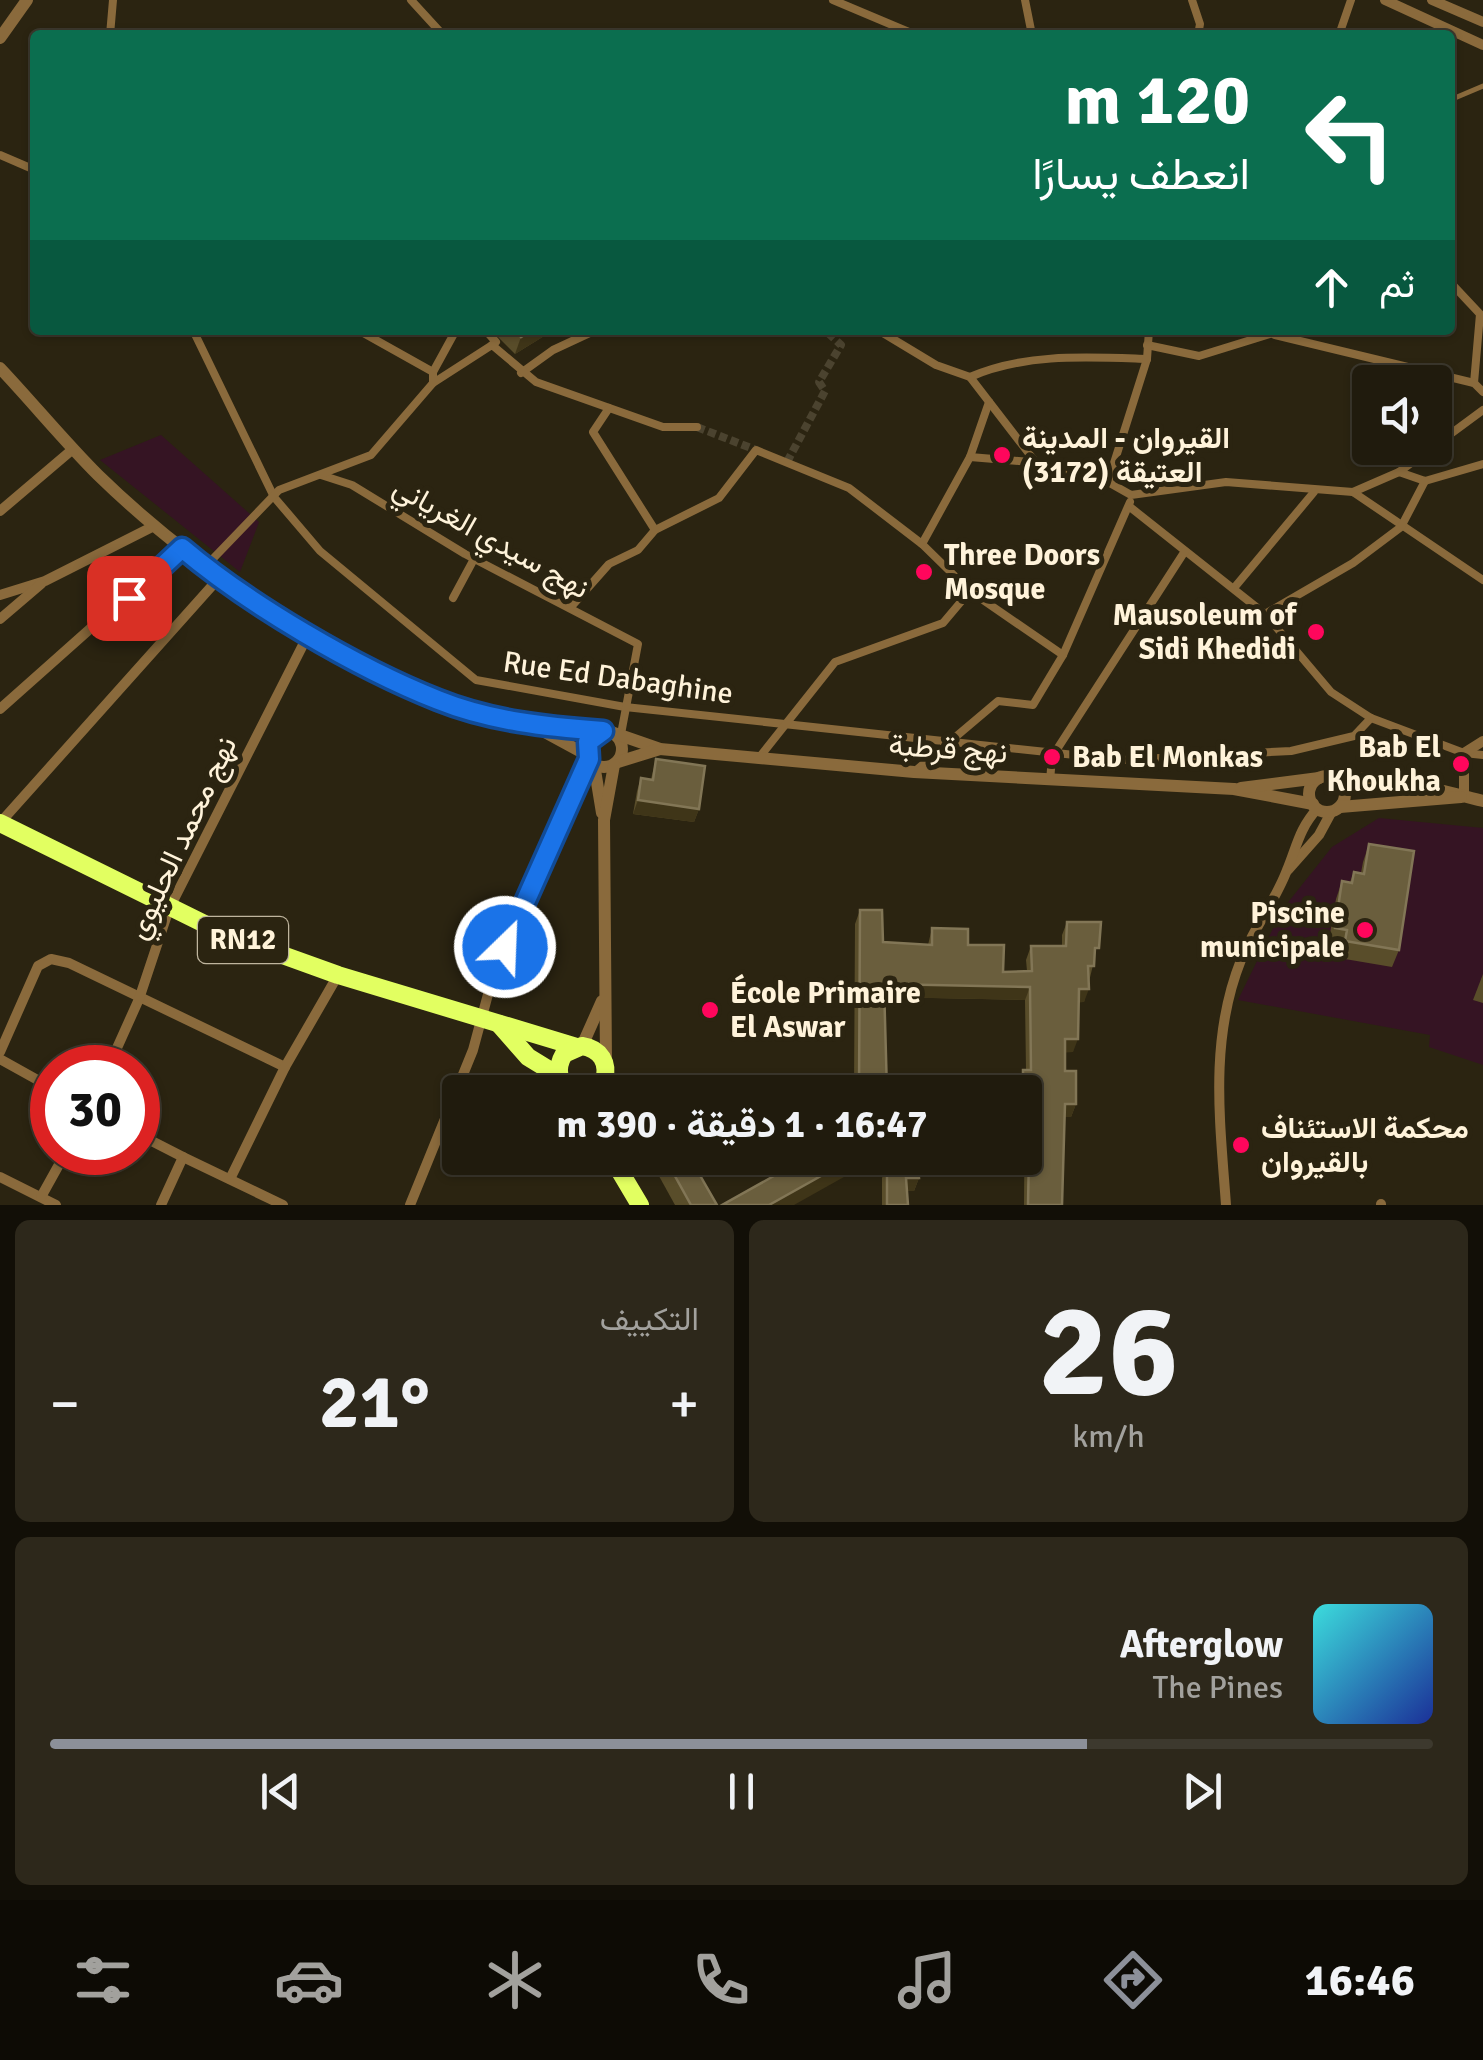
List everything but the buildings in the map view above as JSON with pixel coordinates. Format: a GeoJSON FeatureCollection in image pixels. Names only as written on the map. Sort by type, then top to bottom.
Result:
{"type":"FeatureCollection","features":[{"type":"Feature","properties":{"kind":"main road","name":"RN12"},"geometry":{"type":"LineString","coordinates":[[0,823],[169,910],[338,975],[499,1024]]}},
{"type":"Feature","properties":{"kind":"main road"},"geometry":{"type":"LineString","coordinates":[[499,1024],[538,1032],[599,1054],[600,1075]]}},
{"type":"Feature","properties":{"kind":"main road"},"geometry":{"type":"LineString","coordinates":[[499,1024],[528,1057],[551,1075]]}},
{"type":"Feature","properties":{"kind":"main road"},"geometry":{"type":"LineString","coordinates":[[566,1075],[564,1054],[580,1046]]}},
{"type":"Feature","properties":{"kind":"main road"},"geometry":{"type":"LineString","coordinates":[[622,1175],[640,1205]]}},
{"type":"Feature","properties":{"kind":"street"},"geometry":{"type":"LineString","coordinates":[[0,38],[6,18],[27,0]]}},
{"type":"Feature","properties":{"kind":"street"},"geometry":{"type":"LineString","coordinates":[[110,30],[112,0]]}},
{"type":"Feature","properties":{"kind":"street"},"geometry":{"type":"LineString","coordinates":[[833,0],[904,30]]}},
{"type":"Feature","properties":{"kind":"street"},"geometry":{"type":"LineString","coordinates":[[1026,0],[1031,30]]}},
{"type":"Feature","properties":{"kind":"street"},"geometry":{"type":"LineString","coordinates":[[1192,0],[1199,30]]}},
{"type":"Feature","properties":{"kind":"street"},"geometry":{"type":"LineString","coordinates":[[1341,30],[1351,0]]}},
{"type":"Feature","properties":{"kind":"street"},"geometry":{"type":"LineString","coordinates":[[1386,0],[1451,30]]}},
{"type":"Feature","properties":{"kind":"street"},"geometry":{"type":"LineString","coordinates":[[1432,0],[1483,22]]}},
{"type":"Feature","properties":{"kind":"street"},"geometry":{"type":"LineString","coordinates":[[413,2],[438,30]]}},
{"type":"Feature","properties":{"kind":"street"},"geometry":{"type":"LineString","coordinates":[[1455,32],[1483,45]]}},
{"type":"Feature","properties":{"kind":"street"},"geometry":{"type":"LineString","coordinates":[[0,155],[30,168]]}},
{"type":"Feature","properties":{"kind":"street"},"geometry":{"type":"LineString","coordinates":[[1455,287],[1480,314],[1474,383]]}},
{"type":"Feature","properties":{"kind":"street"},"geometry":{"type":"LineString","coordinates":[[1475,309],[1483,296]]}},
{"type":"Feature","properties":{"kind":"street","name":"Rue Ed Dabaghine"},"geometry":{"type":"LineString","coordinates":[[194,335],[274,497],[320,551],[476,680],[625,707],[1122,760],[1292,750],[1354,736],[1372,718]]}},
{"type":"Feature","properties":{"kind":"street"},"geometry":{"type":"LineString","coordinates":[[367,335],[432,372]]}},
{"type":"Feature","properties":{"kind":"street"},"geometry":{"type":"LineString","coordinates":[[434,383],[432,372],[453,335]]}},
{"type":"Feature","properties":{"kind":"street"},"geometry":{"type":"LineString","coordinates":[[205,568],[279,490],[371,455],[434,383],[496,342],[490,335]]}},
{"type":"Feature","properties":{"kind":"street"},"geometry":{"type":"LineString","coordinates":[[521,373],[553,350],[585,335]]}},
{"type":"Feature","properties":{"kind":"street"},"geometry":{"type":"LineString","coordinates":[[886,335],[936,365],[970,377],[1037,464]]}},
{"type":"Feature","properties":{"kind":"street"},"geometry":{"type":"LineString","coordinates":[[1108,482],[1147,359],[1149,335]]}},
{"type":"Feature","properties":{"kind":"street"},"geometry":{"type":"LineString","coordinates":[[1148,345],[1198,356],[1266,335]]}},
{"type":"Feature","properties":{"kind":"street"},"geometry":{"type":"LineString","coordinates":[[1290,335],[1474,383],[1483,392]]}},
{"type":"Feature","properties":{"kind":"street"},"geometry":{"type":"LineString","coordinates":[[492,345],[521,373],[662,427],[696,427]]}},
{"type":"Feature","properties":{"kind":"street"},"geometry":{"type":"LineString","coordinates":[[970,377],[998,365],[1070,357],[1147,359]]}},
{"type":"Feature","properties":{"kind":"street"},"geometry":{"type":"LineString","coordinates":[[0,368],[74,449],[154,526],[219,578],[309,632],[439,701],[534,726],[611,733],[660,750]]}},
{"type":"Feature","properties":{"kind":"street"},"geometry":{"type":"LineString","coordinates":[[922,544],[970,457],[989,402]]}},
{"type":"Feature","properties":{"kind":"street"},"geometry":{"type":"LineString","coordinates":[[609,408],[592,432],[656,530]]}},
{"type":"Feature","properties":{"kind":"street"},"geometry":{"type":"LineString","coordinates":[[970,457],[1037,464],[1108,482],[1131,495],[1226,482],[1314,492],[1352,492],[1399,472],[1483,410]]}},
{"type":"Feature","properties":{"kind":"street"},"geometry":{"type":"LineString","coordinates":[[0,512],[74,449]]}},
{"type":"Feature","properties":{"kind":"street"},"geometry":{"type":"LineString","coordinates":[[570,608],[609,564],[638,550],[656,530],[718,498],[756,450],[848,488],[922,544],[970,591],[1063,655]]}},
{"type":"Feature","properties":{"kind":"street"},"geometry":{"type":"LineString","coordinates":[[1399,472],[1425,481],[1483,464]]}},
{"type":"Feature","properties":{"kind":"street","name":"نهج سيدي الغرياني"},"geometry":{"type":"LineString","coordinates":[[320,474],[352,485],[474,559],[638,644],[625,707]]}},
{"type":"Feature","properties":{"kind":"street"},"geometry":{"type":"LineString","coordinates":[[1265,614],[1353,563],[1401,527],[1425,481]]}},
{"type":"Feature","properties":{"kind":"street"},"geometry":{"type":"LineString","coordinates":[[1234,588],[1314,492]]}},
{"type":"Feature","properties":{"kind":"street"},"geometry":{"type":"LineString","coordinates":[[1352,492],[1483,580]]}},
{"type":"Feature","properties":{"kind":"street"},"geometry":{"type":"LineString","coordinates":[[914,772],[998,701],[1033,705],[1063,655],[1130,507],[1131,495]]}},
{"type":"Feature","properties":{"kind":"street"},"geometry":{"type":"LineString","coordinates":[[1130,507],[1265,614],[1331,692],[1372,718],[1464,753],[1483,755]]}},
{"type":"Feature","properties":{"kind":"street"},"geometry":{"type":"LineString","coordinates":[[0,595],[45,581],[154,526]]}},
{"type":"Feature","properties":{"kind":"street"},"geometry":{"type":"LineString","coordinates":[[0,709],[182,548]]}},
{"type":"Feature","properties":{"kind":"street"},"geometry":{"type":"LineString","coordinates":[[1050,781],[1055,752],[1184,550]]}},
{"type":"Feature","properties":{"kind":"street"},"geometry":{"type":"LineString","coordinates":[[453,598],[474,559]]}},
{"type":"Feature","properties":{"kind":"street"},"geometry":{"type":"LineString","coordinates":[[0,823],[219,578]]}},
{"type":"Feature","properties":{"kind":"street"},"geometry":{"type":"LineString","coordinates":[[0,619],[45,581]]}},
{"type":"Feature","properties":{"kind":"street"},"geometry":{"type":"LineString","coordinates":[[758,759],[835,662],[943,623],[970,591]]}},
{"type":"Feature","properties":{"kind":"street","name":"نهج محمد الحليوي"},"geometry":{"type":"LineString","coordinates":[[118,1045],[139,999],[169,910],[309,632]]}},
{"type":"Feature","properties":{"kind":"street"},"geometry":{"type":"LineString","coordinates":[[604,820],[588,742],[611,733],[625,707]]}},
{"type":"Feature","properties":{"kind":"street"},"geometry":{"type":"LineString","coordinates":[[534,726],[590,759],[616,763],[660,750]]}},
{"type":"Feature","properties":{"kind":"street"},"geometry":{"type":"LineString","coordinates":[[601,1075],[604,820],[620,742],[611,733]]}},
{"type":"Feature","properties":{"kind":"street"},"geometry":{"type":"LineString","coordinates":[[1464,753],[1483,740]]}},
{"type":"Feature","properties":{"kind":"street","name":"نهج قرطبة"},"geometry":{"type":"LineString","coordinates":[[660,750],[914,772],[1234,789],[1325,808],[1464,796]]}},
{"type":"Feature","properties":{"kind":"street"},"geometry":{"type":"LineString","coordinates":[[1464,753],[1464,796]]}},
{"type":"Feature","properties":{"kind":"street"},"geometry":{"type":"LineString","coordinates":[[410,1205],[473,1050],[494,972],[590,759]]}},
{"type":"Feature","properties":{"kind":"street"},"geometry":{"type":"LineString","coordinates":[[1287,870],[1319,835],[1325,808],[1311,787],[1320,778]]}},
{"type":"Feature","properties":{"kind":"street","name":"نهج قرطبة"},"geometry":{"type":"LineString","coordinates":[[1234,789],[1320,778],[1400,780],[1483,801]]}},
{"type":"Feature","properties":{"kind":"street"},"geometry":{"type":"LineString","coordinates":[[1226,1205],[1218,1052],[1222,1022],[1241,958],[1287,870],[1298,833],[1344,789],[1337,780]]}},
{"type":"Feature","properties":{"kind":"street"},"geometry":{"type":"LineString","coordinates":[[30,1074],[0,1056],[44,960],[69,962],[285,1067]]}},
{"type":"Feature","properties":{"kind":"street"},"geometry":{"type":"LineString","coordinates":[[230,1179],[285,1067],[338,975]]}},
{"type":"Feature","properties":{"kind":"street"},"geometry":{"type":"LineString","coordinates":[[580,1046],[605,994]]}},
{"type":"Feature","properties":{"kind":"street"},"geometry":{"type":"LineString","coordinates":[[160,1146],[283,1205]]}},
{"type":"Feature","properties":{"kind":"street"},"geometry":{"type":"LineString","coordinates":[[161,1205],[183,1158]]}},
{"type":"Feature","properties":{"kind":"street"},"geometry":{"type":"LineString","coordinates":[[41,1197],[53,1175]]}},
{"type":"Feature","properties":{"kind":"street"},"geometry":{"type":"LineString","coordinates":[[0,1177],[56,1205]]}},
{"type":"Feature","properties":{"kind":"lane"},"geometry":{"type":"LineString","coordinates":[[1455,98],[1483,86]]}},
{"type":"Feature","properties":{"kind":"shaded area"},"geometry":{"type":"Polygon","coordinates":[[[161,435],[259,522],[240,572],[100,460],[161,435]]]}},
{"type":"Feature","properties":{"kind":"shaded area","name":"Piscine municipale"},"geometry":{"type":"Polygon","coordinates":[[[1379,818],[1483,828],[1483,1065],[1429,1047],[1430,1035],[1238,1000],[1282,910],[1332,847],[1379,818]]]}},
{"type":"Feature","properties":{"kind":"tunnel"},"geometry":{"type":"LineString","coordinates":[[787,462],[825,391],[819,382],[841,345],[830,335]]}},
{"type":"Feature","properties":{"kind":"tunnel"},"geometry":{"type":"LineString","coordinates":[[697,427],[756,450]]}},
{"type":"Feature","properties":{"kind":"place","name":"القيروان - المدينة العتيقة (3172)"},"geometry":{"type":"Point","coordinates":[1002,455]}},
{"type":"Feature","properties":{"kind":"place","name":"Three Doors Mosque"},"geometry":{"type":"Point","coordinates":[924,572]}},
{"type":"Feature","properties":{"kind":"place","name":"Mausoleum of Sidi Khedidi"},"geometry":{"type":"Point","coordinates":[1316,632]}},
{"type":"Feature","properties":{"kind":"place","name":"Bab El Monkas"},"geometry":{"type":"Point","coordinates":[1052,757]}},
{"type":"Feature","properties":{"kind":"place","name":"Bab El Khoukha"},"geometry":{"type":"Point","coordinates":[1461,764]}},
{"type":"Feature","properties":{"kind":"place","name":"Piscine municipale"},"geometry":{"type":"Point","coordinates":[1365,930]}},
{"type":"Feature","properties":{"kind":"place","name":"École Primaire El Aswar"},"geometry":{"type":"Point","coordinates":[710,1010]}},
{"type":"Feature","properties":{"kind":"place","name":"محكمة الاستئناف بالقيروان"},"geometry":{"type":"Point","coordinates":[1241,1145]}},
{"type":"Feature","properties":{"kind":"route"},"geometry":{"type":"LineString","coordinates":[[129,598],[182,548],[219,578],[268,608],[357,660],[439,701],[534,726],[603,731],[588,742],[589,759],[505,947]]}}]}
